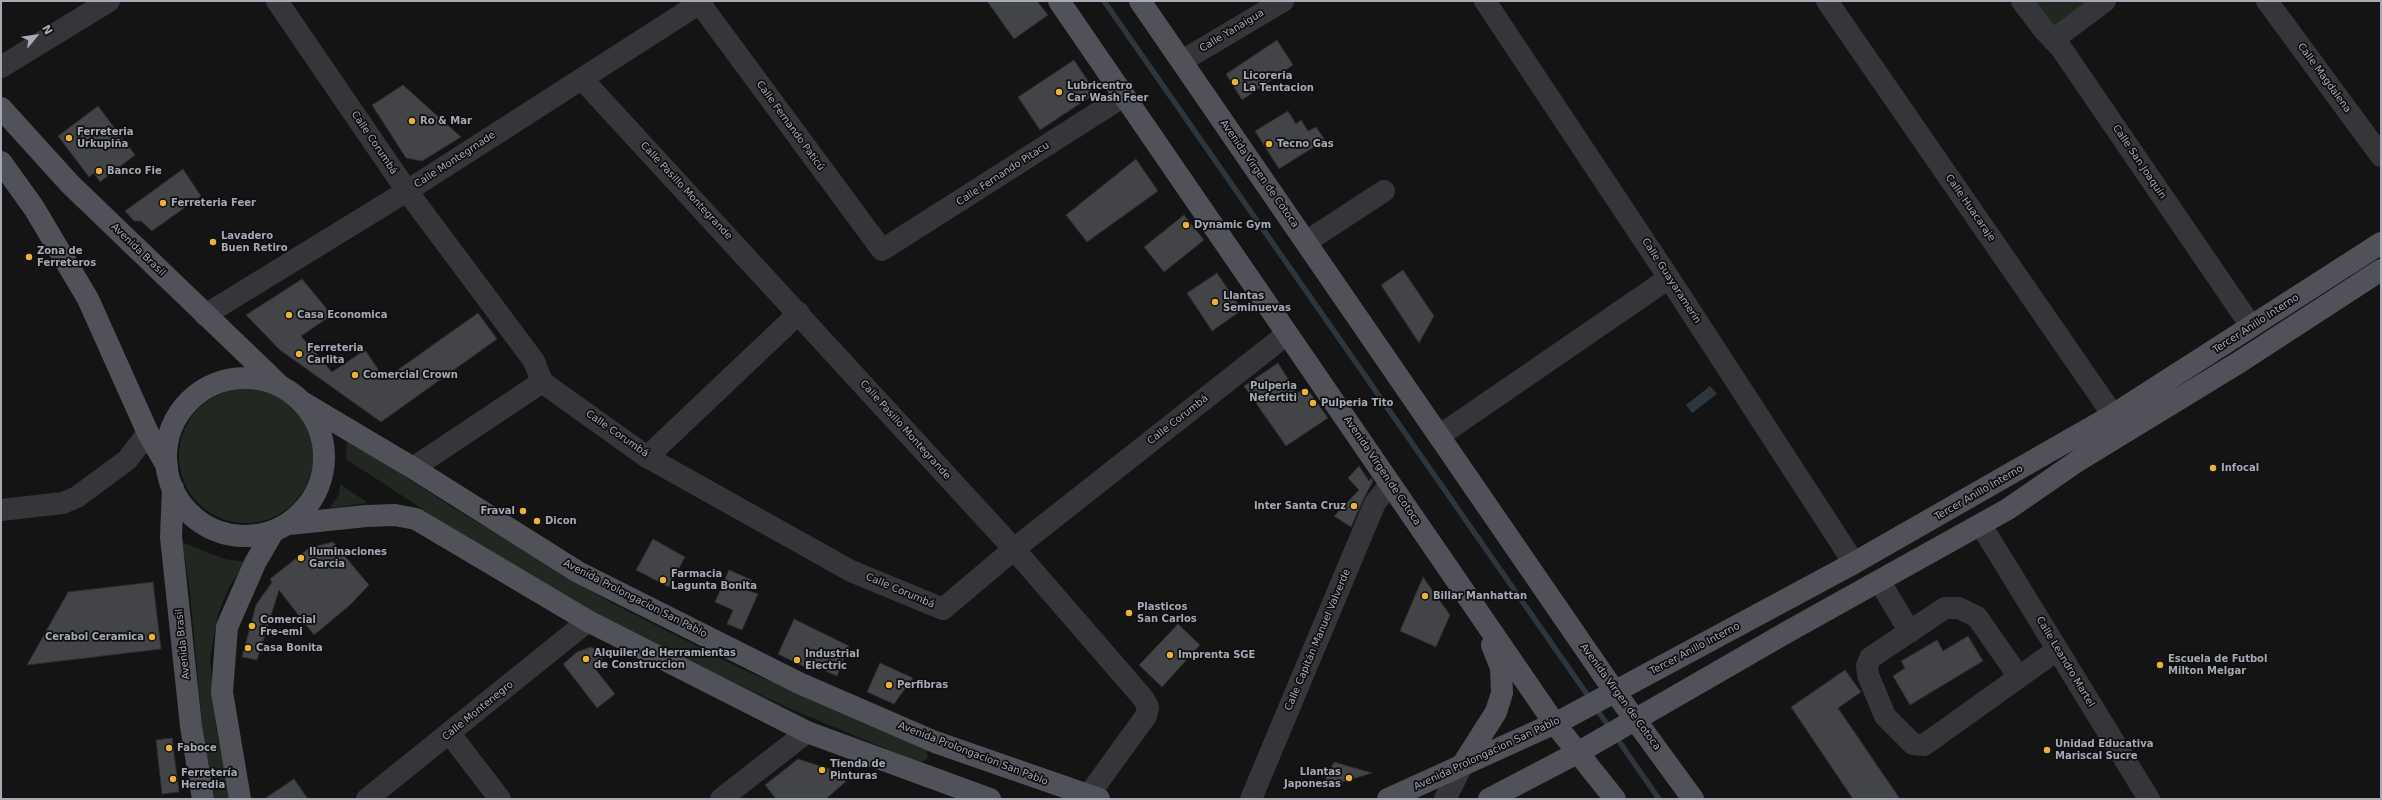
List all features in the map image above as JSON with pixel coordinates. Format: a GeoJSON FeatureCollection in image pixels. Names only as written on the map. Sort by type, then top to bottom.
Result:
{"type":"FeatureCollection","features":[{"type":"Feature","properties":{"kind":"main road","name":"Avenida Virgen de Cotoca"},"geometry":{"type":"LineString","coordinates":[[1059,1],[1482,618],[1582,750],[1615,799]]}},
{"type":"Feature","properties":{"kind":"main road","name":"Avenida Virgen de Cotoca"},"geometry":{"type":"LineString","coordinates":[[1140,1],[1439,436],[1612,694],[1632,722],[1693,799]]}},
{"type":"Feature","properties":{"kind":"main road","name":"Avenida Brasil"},"geometry":{"type":"LineString","coordinates":[[1,108],[70,184],[280,386]]}},
{"type":"Feature","properties":{"kind":"main road"},"geometry":{"type":"LineString","coordinates":[[1,162],[34,208],[88,299],[148,433],[167,466],[173,488],[188,512],[210,528],[228,534],[246,537],[281,528],[366,516],[395,515],[416,519],[588,621],[806,732],[990,799]]}},
{"type":"Feature","properties":{"kind":"main road","name":"Tercer Anillo Interno"},"geometry":{"type":"LineString","coordinates":[[1559,721],[1612,694],[1854,563],[2113,415],[2381,244]]}},
{"type":"Feature","properties":{"kind":"main road"},"geometry":{"type":"LineString","coordinates":[[2080,460],[2135,412],[2245,342],[2249,338],[2251,326],[2257,329],[2273,325],[2381,257]]}},
{"type":"Feature","properties":{"kind":"main road"},"geometry":{"type":"LineString","coordinates":[[1489,799],[1582,750],[1730,665],[1981,525],[2080,460],[2238,363],[2381,270]]}},
{"type":"Feature","properties":{"kind":"main road"},"geometry":{"type":"LineString","coordinates":[[167,466],[167,448],[174,422],[184,407],[200,392],[219,382],[237,378],[254,378],[280,386]]}},
{"type":"Feature","properties":{"kind":"main road","name":"Avenida Prolongacion San Pablo"},"geometry":{"type":"LineString","coordinates":[[280,386],[302,402],[413,468],[578,572],[799,683],[935,742],[1094,798]]}},
{"type":"Feature","properties":{"kind":"main road"},"geometry":{"type":"LineString","coordinates":[[240,799],[222,692],[227,627],[254,563],[281,528],[303,512],[314,497],[321,480],[324,462],[323,443],[319,430],[302,402]]}},
{"type":"Feature","properties":{"kind":"main road"},"geometry":{"type":"LineString","coordinates":[[1981,525],[1979,517],[1980,511],[1987,505],[2073,452],[2107,424],[2113,415]]}},
{"type":"Feature","properties":{"kind":"main road","name":"Avenida Brasil"},"geometry":{"type":"LineString","coordinates":[[173,488],[171,537],[191,726],[203,799]]}},
{"type":"Feature","properties":{"kind":"main road"},"geometry":{"type":"LineString","coordinates":[[1730,665],[1747,644],[1759,634],[1853,581],[1857,573],[1854,563]]}},
{"type":"Feature","properties":{"kind":"main road"},"geometry":{"type":"LineString","coordinates":[[1463,764],[1496,712],[1502,692],[1501,668],[1482,618]]}},
{"type":"Feature","properties":{"kind":"main road","name":"Avenida Prolongacion San Pablo"},"geometry":{"type":"LineString","coordinates":[[1388,799],[1559,721]]}},
{"type":"Feature","properties":{"kind":"main road"},"geometry":{"type":"LineString","coordinates":[[922,774],[930,768],[935,760],[937,751],[935,742]]}},
{"type":"Feature","properties":{"kind":"main road"},"geometry":{"type":"LineString","coordinates":[[953,785],[950,776],[952,766],[957,758],[966,753]]}},
{"type":"Feature","properties":{"kind":"street"},"geometry":{"type":"LineString","coordinates":[[1,67],[109,1]]}},
{"type":"Feature","properties":{"kind":"street","name":"Calle Corumbá"},"geometry":{"type":"LineString","coordinates":[[277,1],[407,191],[534,361],[542,382],[647,456],[851,570],[943,609],[1014,549],[1287,334]]}},
{"type":"Feature","properties":{"kind":"street","name":"Calle Yanaigua"},"geometry":{"type":"LineString","coordinates":[[1182,61],[1283,1]]}},
{"type":"Feature","properties":{"kind":"street","name":"Calle Guayaramerín"},"geometry":{"type":"LineString","coordinates":[[1485,1],[1669,278],[1854,563]]}},
{"type":"Feature","properties":{"kind":"street","name":"Calle Huacaraje"},"geometry":{"type":"LineString","coordinates":[[1827,1],[2113,415]]}},
{"type":"Feature","properties":{"kind":"street","name":"Calle San Joaquín"},"geometry":{"type":"LineString","coordinates":[[2022,1],[2061,48],[2251,326]]}},
{"type":"Feature","properties":{"kind":"street"},"geometry":{"type":"LineString","coordinates":[[2053,40],[2105,1]]}},
{"type":"Feature","properties":{"kind":"street","name":"Calle Magdalena"},"geometry":{"type":"LineString","coordinates":[[2267,1],[2381,156]]}},
{"type":"Feature","properties":{"kind":"street","name":"Calle Montegrnade"},"geometry":{"type":"LineString","coordinates":[[205,315],[407,191],[700,2]]}},
{"type":"Feature","properties":{"kind":"street","name":"Calle Fernando Paticú"},"geometry":{"type":"LineString","coordinates":[[700,2],[882,250]]}},
{"type":"Feature","properties":{"kind":"street","name":"Calle Pasillo Montegrande"},"geometry":{"type":"LineString","coordinates":[[582,79],[799,313],[1014,549],[1143,698],[1148,707],[1146,716],[1094,798]]}},
{"type":"Feature","properties":{"kind":"street","name":"Calle Fernando Pitacu"},"geometry":{"type":"LineString","coordinates":[[882,250],[1124,96]]}},
{"type":"Feature","properties":{"kind":"street"},"geometry":{"type":"LineString","coordinates":[[1306,242],[1384,191]]}},
{"type":"Feature","properties":{"kind":"street"},"geometry":{"type":"LineString","coordinates":[[1439,436],[1669,278]]}},
{"type":"Feature","properties":{"kind":"street"},"geometry":{"type":"LineString","coordinates":[[647,456],[799,313]]}},
{"type":"Feature","properties":{"kind":"street"},"geometry":{"type":"LineString","coordinates":[[413,468],[542,382]]}},
{"type":"Feature","properties":{"kind":"street"},"geometry":{"type":"LineString","coordinates":[[1,510],[63,503],[77,497],[127,460],[148,433]]}},
{"type":"Feature","properties":{"kind":"street","name":"Calle Capitán Manuel Valverde"},"geometry":{"type":"LineString","coordinates":[[1251,799],[1375,503],[1391,486]]}},
{"type":"Feature","properties":{"kind":"street","name":"Calle Leandro Martel"},"geometry":{"type":"LineString","coordinates":[[1981,525],[2149,799]]}},
{"type":"Feature","properties":{"kind":"street"},"geometry":{"type":"LineString","coordinates":[[1880,582],[1910,632]]}},
{"type":"Feature","properties":{"kind":"street"},"geometry":{"type":"LineString","coordinates":[[2018,677],[1977,617],[1959,608],[1945,608],[1870,658],[1867,666],[1868,675],[1886,716],[1914,744],[1924,745],[2057,650]]}},
{"type":"Feature","properties":{"kind":"street","name":"Calle Montenegro"},"geometry":{"type":"LineString","coordinates":[[367,799],[450,734],[588,621]]}},
{"type":"Feature","properties":{"kind":"street"},"geometry":{"type":"LineString","coordinates":[[721,799],[806,732]]}},
{"type":"Feature","properties":{"kind":"street"},"geometry":{"type":"LineString","coordinates":[[450,734],[500,799]]}},
{"type":"Feature","properties":{"kind":"street"},"geometry":{"type":"LineString","coordinates":[[1445,799],[1463,764]]}},
{"type":"Feature","properties":{"kind":"shaded area"},"geometry":{"type":"Polygon","coordinates":[[[2028,1],[2093,1],[2056,30],[2028,1]]]}},
{"type":"Feature","properties":{"kind":"shaded area"},"geometry":{"type":"Polygon","coordinates":[[[1710,386],[1717,394],[1692,413],[1686,405],[1710,386]]]}},
{"type":"Feature","properties":{"kind":"shaded area"},"geometry":{"type":"Polygon","coordinates":[[[253,389],[278,397],[289,404],[298,413],[308,430],[312,443],[312,469],[308,482],[298,499],[289,508],[272,518],[259,522],[239,523],[214,515],[203,508],[194,499],[184,482],[180,469],[179,449],[187,424],[194,413],[203,404],[220,394],[233,390],[253,389]]]}},
{"type":"Feature","properties":{"kind":"shaded area"},"geometry":{"type":"Polygon","coordinates":[[[347,439],[455,509],[608,601],[744,670],[926,747],[928,758],[924,761],[918,762],[793,710],[699,666],[580,605],[433,516],[346,459],[347,439]]]}},
{"type":"Feature","properties":{"kind":"shaded area"},"geometry":{"type":"Polygon","coordinates":[[[340,484],[368,503],[330,508],[339,494],[340,484]]]}},
{"type":"Feature","properties":{"kind":"shaded area"},"geometry":{"type":"Polygon","coordinates":[[[182,542],[224,559],[246,562],[228,589],[218,614],[210,658],[216,728],[230,799],[215,799],[205,758],[190,592],[182,542]]]}},
{"type":"Feature","properties":{"kind":"building"},"geometry":{"type":"Polygon","coordinates":[[[987,1],[1037,1],[1048,15],[1014,39],[987,1]]]}},
{"type":"Feature","properties":{"kind":"building"},"geometry":{"type":"Polygon","coordinates":[[[1277,40],[1293,65],[1242,100],[1226,74],[1277,40]]]}},
{"type":"Feature","properties":{"kind":"building","name":"Lubricentro Car Wash Feer"},"geometry":{"type":"Polygon","coordinates":[[[1074,60],[1092,87],[1090,97],[1040,130],[1018,97],[1074,60]]]}},
{"type":"Feature","properties":{"kind":"building","name":"Ro & Mar"},"geometry":{"type":"Polygon","coordinates":[[[403,85],[461,137],[422,161],[406,158],[372,105],[403,85]]]}},
{"type":"Feature","properties":{"kind":"building"},"geometry":{"type":"Polygon","coordinates":[[[98,106],[135,155],[100,182],[94,173],[89,177],[58,136],[98,106]]]}},
{"type":"Feature","properties":{"kind":"building"},"geometry":{"type":"Polygon","coordinates":[[[1288,111],[1296,124],[1301,120],[1308,131],[1316,127],[1325,140],[1279,169],[1255,131],[1288,111]]]}},
{"type":"Feature","properties":{"kind":"building"},"geometry":{"type":"Polygon","coordinates":[[[1136,159],[1158,191],[1087,242],[1066,215],[1136,159]]]}},
{"type":"Feature","properties":{"kind":"building","name":"Ferreteria Feer"},"geometry":{"type":"Polygon","coordinates":[[[183,169],[201,196],[152,231],[141,221],[134,221],[125,211],[183,169]]]}},
{"type":"Feature","properties":{"kind":"building"},"geometry":{"type":"Polygon","coordinates":[[[1184,215],[1204,240],[1164,272],[1144,247],[1184,215]]]}},
{"type":"Feature","properties":{"kind":"building"},"geometry":{"type":"Polygon","coordinates":[[[1403,270],[1434,316],[1419,343],[1381,285],[1403,270]]]}},
{"type":"Feature","properties":{"kind":"building","name":"Llantas Seminuevas"},"geometry":{"type":"Polygon","coordinates":[[[1217,273],[1242,310],[1212,331],[1187,293],[1217,273]]]}},
{"type":"Feature","properties":{"kind":"building"},"geometry":{"type":"Polygon","coordinates":[[[302,279],[332,315],[301,336],[332,372],[365,350],[385,379],[478,313],[497,339],[381,422],[280,350],[246,315],[302,279]]]}},
{"type":"Feature","properties":{"kind":"building"},"geometry":{"type":"Polygon","coordinates":[[[1278,363],[1297,393],[1306,387],[1328,418],[1286,446],[1244,386],[1278,363]]]}},
{"type":"Feature","properties":{"kind":"building","name":"Inter Santa Cruz"},"geometry":{"type":"Polygon","coordinates":[[[1359,466],[1369,481],[1371,478],[1373,481],[1351,527],[1334,516],[1359,490],[1348,478],[1359,466]]]}},
{"type":"Feature","properties":{"kind":"building"},"geometry":{"type":"Polygon","coordinates":[[[653,539],[685,557],[669,587],[636,570],[653,539]]]}},
{"type":"Feature","properties":{"kind":"building"},"geometry":{"type":"Polygon","coordinates":[[[333,542],[369,585],[349,606],[314,635],[279,590],[257,660],[242,657],[256,605],[272,582],[270,579],[309,548],[333,542]]]}},
{"type":"Feature","properties":{"kind":"building"},"geometry":{"type":"Polygon","coordinates":[[[729,570],[752,580],[747,590],[758,594],[742,630],[727,624],[733,610],[715,602],[729,570]]]}},
{"type":"Feature","properties":{"kind":"building","name":"Billar Manhattan"},"geometry":{"type":"Polygon","coordinates":[[[1423,577],[1450,615],[1436,647],[1400,631],[1423,577]]]}},
{"type":"Feature","properties":{"kind":"building"},"geometry":{"type":"Polygon","coordinates":[[[153,582],[161,649],[27,665],[68,592],[153,582]]]}},
{"type":"Feature","properties":{"kind":"building"},"geometry":{"type":"Polygon","coordinates":[[[794,619],[849,646],[837,676],[809,664],[807,668],[778,654],[794,619]]]}},
{"type":"Feature","properties":{"kind":"building","name":"Imprenta SGE"},"geometry":{"type":"Polygon","coordinates":[[[1178,624],[1200,645],[1162,687],[1139,665],[1178,624]]]}},
{"type":"Feature","properties":{"kind":"building"},"geometry":{"type":"Polygon","coordinates":[[[1968,636],[1983,661],[1910,705],[1893,676],[1905,668],[1901,661],[1937,640],[1943,651],[1968,636]]]}},
{"type":"Feature","properties":{"kind":"building"},"geometry":{"type":"Polygon","coordinates":[[[591,647],[605,655],[596,670],[615,694],[597,708],[563,664],[577,652],[591,647]]]}},
{"type":"Feature","properties":{"kind":"building","name":"Perfibras"},"geometry":{"type":"Polygon","coordinates":[[[880,663],[913,678],[894,704],[867,692],[880,663]]]}},
{"type":"Feature","properties":{"kind":"building"},"geometry":{"type":"Polygon","coordinates":[[[1845,670],[1861,692],[1838,708],[1900,799],[1853,799],[1791,707],[1845,670]]]}},
{"type":"Feature","properties":{"kind":"building"},"geometry":{"type":"Polygon","coordinates":[[[172,738],[179,792],[162,794],[156,740],[172,738]]]}},
{"type":"Feature","properties":{"kind":"building"},"geometry":{"type":"Polygon","coordinates":[[[798,759],[852,776],[826,799],[776,799],[765,785],[798,759]]]}},
{"type":"Feature","properties":{"kind":"building"},"geometry":{"type":"Polygon","coordinates":[[[1334,762],[1372,773],[1339,783],[1322,785],[1334,762]]]}},
{"type":"Feature","properties":{"kind":"building"},"geometry":{"type":"Polygon","coordinates":[[[294,779],[308,799],[264,799],[294,779]]]}},
{"type":"Feature","properties":{"kind":"waterway"},"geometry":{"type":"LineString","coordinates":[[1104,1],[1591,700]]}},
{"type":"Feature","properties":{"kind":"waterway"},"geometry":{"type":"LineString","coordinates":[[1595,707],[1610,728]]}},
{"type":"Feature","properties":{"kind":"waterway"},"geometry":{"type":"LineString","coordinates":[[1616,737],[1659,799]]}},
{"type":"Feature","properties":{"kind":"place","name":"Licoreria La Tentacion"},"geometry":{"type":"Point","coordinates":[1235,82]}},
{"type":"Feature","properties":{"kind":"place","name":"Lubricentro Car Wash Feer"},"geometry":{"type":"Point","coordinates":[1059,92]}},
{"type":"Feature","properties":{"kind":"place","name":"Ro & Mar"},"geometry":{"type":"Point","coordinates":[412,121]}},
{"type":"Feature","properties":{"kind":"place","name":"Ferreteria Urkupiña"},"geometry":{"type":"Point","coordinates":[69,138]}},
{"type":"Feature","properties":{"kind":"place","name":"Tecno Gas"},"geometry":{"type":"Point","coordinates":[1269,144]}},
{"type":"Feature","properties":{"kind":"place","name":"Banco Fie"},"geometry":{"type":"Point","coordinates":[99,171]}},
{"type":"Feature","properties":{"kind":"place","name":"Ferreteria Feer"},"geometry":{"type":"Point","coordinates":[163,203]}},
{"type":"Feature","properties":{"kind":"place","name":"Dynamic Gym"},"geometry":{"type":"Point","coordinates":[1186,225]}},
{"type":"Feature","properties":{"kind":"place","name":"Lavadero Buen Retiro"},"geometry":{"type":"Point","coordinates":[213,242]}},
{"type":"Feature","properties":{"kind":"place","name":"Zona de Ferreteros"},"geometry":{"type":"Point","coordinates":[29,257]}},
{"type":"Feature","properties":{"kind":"place","name":"Llantas Seminuevas"},"geometry":{"type":"Point","coordinates":[1215,302]}},
{"type":"Feature","properties":{"kind":"place","name":"Casa Economica"},"geometry":{"type":"Point","coordinates":[289,315]}},
{"type":"Feature","properties":{"kind":"place","name":"Ferreteria Carlita"},"geometry":{"type":"Point","coordinates":[299,354]}},
{"type":"Feature","properties":{"kind":"place","name":"Comercial Crown"},"geometry":{"type":"Point","coordinates":[355,375]}},
{"type":"Feature","properties":{"kind":"place","name":"Pulperia Nefertiti"},"geometry":{"type":"Point","coordinates":[1305,392]}},
{"type":"Feature","properties":{"kind":"place","name":"Pulperia Tito"},"geometry":{"type":"Point","coordinates":[1313,403]}},
{"type":"Feature","properties":{"kind":"place","name":"Infocal"},"geometry":{"type":"Point","coordinates":[2213,468]}},
{"type":"Feature","properties":{"kind":"place","name":"Inter Santa Cruz"},"geometry":{"type":"Point","coordinates":[1354,506]}},
{"type":"Feature","properties":{"kind":"place","name":"Fraval"},"geometry":{"type":"Point","coordinates":[523,511]}},
{"type":"Feature","properties":{"kind":"place","name":"Dicon"},"geometry":{"type":"Point","coordinates":[537,521]}},
{"type":"Feature","properties":{"kind":"place","name":"Iluminaciones Garcia"},"geometry":{"type":"Point","coordinates":[301,558]}},
{"type":"Feature","properties":{"kind":"place","name":"Farmacia Lagunta Bonita"},"geometry":{"type":"Point","coordinates":[663,580]}},
{"type":"Feature","properties":{"kind":"place","name":"Billar Manhattan"},"geometry":{"type":"Point","coordinates":[1425,596]}},
{"type":"Feature","properties":{"kind":"place","name":"Plasticos San Carlos"},"geometry":{"type":"Point","coordinates":[1129,613]}},
{"type":"Feature","properties":{"kind":"place","name":"Comercial Fre-emi"},"geometry":{"type":"Point","coordinates":[252,626]}},
{"type":"Feature","properties":{"kind":"place","name":"Cerabol Ceramica"},"geometry":{"type":"Point","coordinates":[152,637]}},
{"type":"Feature","properties":{"kind":"place","name":"Casa Bonita"},"geometry":{"type":"Point","coordinates":[248,648]}},
{"type":"Feature","properties":{"kind":"place","name":"Imprenta SGE"},"geometry":{"type":"Point","coordinates":[1170,655]}},
{"type":"Feature","properties":{"kind":"place","name":"Alquiler de Herramientas de Construccion"},"geometry":{"type":"Point","coordinates":[586,659]}},
{"type":"Feature","properties":{"kind":"place","name":"Industrial Electric"},"geometry":{"type":"Point","coordinates":[797,660]}},
{"type":"Feature","properties":{"kind":"place","name":"Escuela de Futbol Milton Melgar"},"geometry":{"type":"Point","coordinates":[2160,665]}},
{"type":"Feature","properties":{"kind":"place","name":"Perfibras"},"geometry":{"type":"Point","coordinates":[889,685]}},
{"type":"Feature","properties":{"kind":"place","name":"Faboce"},"geometry":{"type":"Point","coordinates":[169,748]}},
{"type":"Feature","properties":{"kind":"place","name":"Unidad Educativa Mariscal Sucre"},"geometry":{"type":"Point","coordinates":[2047,750]}},
{"type":"Feature","properties":{"kind":"place","name":"Tienda de Pinturas"},"geometry":{"type":"Point","coordinates":[822,770]}},
{"type":"Feature","properties":{"kind":"place","name":"Llantas Japonesas"},"geometry":{"type":"Point","coordinates":[1349,778]}},
{"type":"Feature","properties":{"kind":"place","name":"Ferretería Heredia"},"geometry":{"type":"Point","coordinates":[173,779]}}]}
